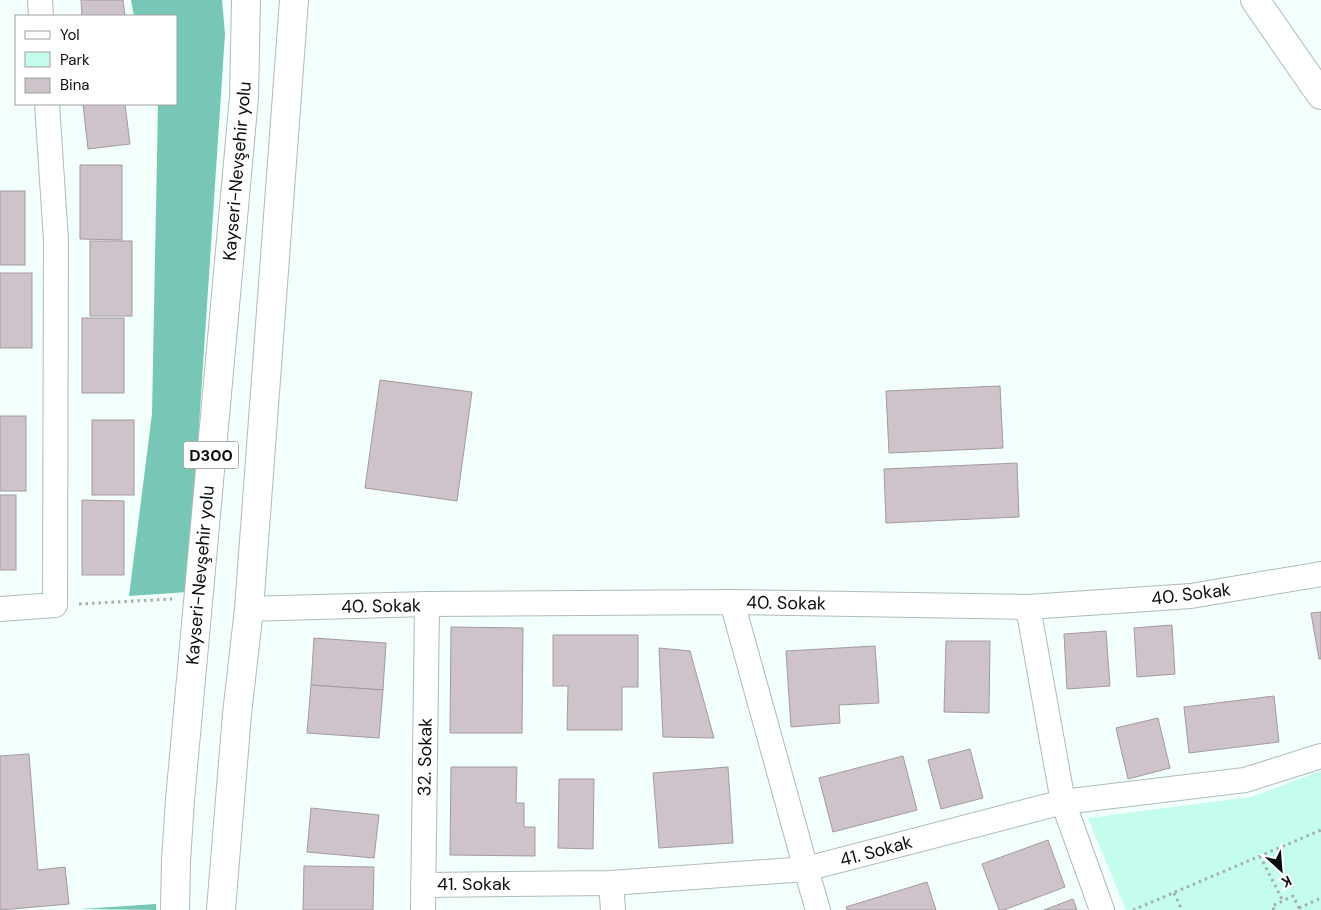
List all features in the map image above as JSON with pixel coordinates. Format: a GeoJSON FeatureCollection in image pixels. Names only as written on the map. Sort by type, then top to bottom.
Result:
{"type":"FeatureCollection","features":[{"type":"Feature","properties":{"kind":"main road","name":"Kayseri-Nevşehir yolu"},"geometry":{"type":"LineString","coordinates":[[175,910],[180,800],[244,97],[246,0]]}},
{"type":"Feature","properties":{"kind":"main road","name":"D300"},"geometry":{"type":"LineString","coordinates":[[220,910],[237,714],[249,609],[294,0]]}},
{"type":"Feature","properties":{"kind":"main road"},"geometry":{"type":"LineString","coordinates":[[1255,0],[1321,95]]}},
{"type":"Feature","properties":{"kind":"street"},"geometry":{"type":"LineString","coordinates":[[40,0],[41,15]]}},
{"type":"Feature","properties":{"kind":"street"},"geometry":{"type":"LineString","coordinates":[[0,609],[55,605],[56,240],[47,105]]}},
{"type":"Feature","properties":{"kind":"street","name":"40. Sokak"},"geometry":{"type":"LineString","coordinates":[[249,609],[426,604],[732,602],[1028,607],[1192,596],[1321,574]]}},
{"type":"Feature","properties":{"kind":"street"},"geometry":{"type":"LineString","coordinates":[[732,602],[818,910]]}},
{"type":"Feature","properties":{"kind":"street","name":"32. Sokak"},"geometry":{"type":"LineString","coordinates":[[423,910],[426,604]]}},
{"type":"Feature","properties":{"kind":"street"},"geometry":{"type":"LineString","coordinates":[[1028,607],[1063,802],[1102,910]]}},
{"type":"Feature","properties":{"kind":"street","name":"41. Sokak"},"geometry":{"type":"LineString","coordinates":[[423,885],[611,883],[806,869],[1063,802],[1244,780],[1321,756]]}},
{"type":"Feature","properties":{"kind":"street"},"geometry":{"type":"LineString","coordinates":[[611,883],[613,910]]}},
{"type":"Feature","properties":{"kind":"path"},"geometry":{"type":"LineString","coordinates":[[55,605],[198,598]]}},
{"type":"Feature","properties":{"kind":"path"},"geometry":{"type":"LineString","coordinates":[[1133,910],[1321,830]]}},
{"type":"Feature","properties":{"kind":"path"},"geometry":{"type":"LineString","coordinates":[[1260,856],[1283,901]]}},
{"type":"Feature","properties":{"kind":"path"},"geometry":{"type":"LineString","coordinates":[[1174,893],[1182,910]]}},
{"type":"Feature","properties":{"kind":"path"},"geometry":{"type":"LineString","coordinates":[[1274,910],[1272,906],[1293,896],[1299,909],[1321,898]]}},
{"type":"Feature","properties":{"kind":"green space"},"geometry":{"type":"Polygon","coordinates":[[[131,0],[222,0],[225,34],[188,592],[129,596],[152,414],[158,105],[178,105],[178,15],[134,15],[131,0]]]}},
{"type":"Feature","properties":{"kind":"green space"},"geometry":{"type":"Polygon","coordinates":[[[1321,771],[1321,910],[1126,910],[1088,818],[1251,797],[1321,771]]]}},
{"type":"Feature","properties":{"kind":"green space"},"geometry":{"type":"Polygon","coordinates":[[[156,904],[156,910],[81,909],[156,904]]]}},
{"type":"Feature","properties":{"kind":"building"},"geometry":{"type":"Polygon","coordinates":[[[81,0],[123,0],[125,15],[82,15],[81,0]]]}},
{"type":"Feature","properties":{"kind":"building"},"geometry":{"type":"Polygon","coordinates":[[[83,105],[125,105],[130,144],[88,149],[83,105]]]}},
{"type":"Feature","properties":{"kind":"building"},"geometry":{"type":"Polygon","coordinates":[[[80,165],[122,165],[122,240],[80,239],[80,165]]]}},
{"type":"Feature","properties":{"kind":"building"},"geometry":{"type":"Polygon","coordinates":[[[0,191],[25,191],[25,265],[0,265],[0,191]]]}},
{"type":"Feature","properties":{"kind":"building"},"geometry":{"type":"Polygon","coordinates":[[[90,241],[132,241],[132,316],[90,316],[90,241]]]}},
{"type":"Feature","properties":{"kind":"building"},"geometry":{"type":"Polygon","coordinates":[[[0,273],[32,273],[32,348],[0,348],[0,273]]]}},
{"type":"Feature","properties":{"kind":"building"},"geometry":{"type":"Polygon","coordinates":[[[82,318],[124,318],[124,393],[82,393],[82,318]]]}},
{"type":"Feature","properties":{"kind":"building"},"geometry":{"type":"Polygon","coordinates":[[[380,380],[472,392],[457,501],[365,488],[380,380]]]}},
{"type":"Feature","properties":{"kind":"building"},"geometry":{"type":"Polygon","coordinates":[[[1000,386],[1003,448],[889,453],[886,391],[1000,386]]]}},
{"type":"Feature","properties":{"kind":"building"},"geometry":{"type":"Polygon","coordinates":[[[0,416],[26,416],[26,491],[0,491],[0,416]]]}},
{"type":"Feature","properties":{"kind":"building"},"geometry":{"type":"Polygon","coordinates":[[[92,420],[134,420],[134,495],[92,495],[92,420]]]}},
{"type":"Feature","properties":{"kind":"building"},"geometry":{"type":"Polygon","coordinates":[[[1017,463],[1019,517],[886,523],[884,469],[1017,463]]]}},
{"type":"Feature","properties":{"kind":"building"},"geometry":{"type":"Polygon","coordinates":[[[0,495],[16,495],[16,570],[0,570],[0,495]]]}},
{"type":"Feature","properties":{"kind":"building"},"geometry":{"type":"Polygon","coordinates":[[[82,500],[124,501],[124,575],[82,575],[82,500]]]}},
{"type":"Feature","properties":{"kind":"building"},"geometry":{"type":"Polygon","coordinates":[[[1321,612],[1321,659],[1319,659],[1311,613],[1321,612]]]}},
{"type":"Feature","properties":{"kind":"building"},"geometry":{"type":"Polygon","coordinates":[[[1172,625],[1175,674],[1137,677],[1134,628],[1172,625]]]}},
{"type":"Feature","properties":{"kind":"building"},"geometry":{"type":"Polygon","coordinates":[[[451,627],[523,628],[522,733],[450,733],[451,627]]]}},
{"type":"Feature","properties":{"kind":"building"},"geometry":{"type":"Polygon","coordinates":[[[1106,631],[1110,686],[1067,689],[1064,634],[1106,631]]]}},
{"type":"Feature","properties":{"kind":"building"},"geometry":{"type":"Polygon","coordinates":[[[553,635],[638,635],[638,687],[622,687],[622,730],[567,730],[568,686],[553,686],[553,635]]]}},
{"type":"Feature","properties":{"kind":"building"},"geometry":{"type":"Polygon","coordinates":[[[314,638],[386,643],[383,690],[311,685],[314,638]]]}},
{"type":"Feature","properties":{"kind":"building"},"geometry":{"type":"Polygon","coordinates":[[[946,641],[990,641],[989,713],[944,712],[946,641]]]}},
{"type":"Feature","properties":{"kind":"building"},"geometry":{"type":"Polygon","coordinates":[[[875,646],[879,703],[839,705],[840,723],[791,727],[786,651],[875,646]]]}},
{"type":"Feature","properties":{"kind":"building"},"geometry":{"type":"Polygon","coordinates":[[[659,648],[690,651],[714,738],[663,737],[659,648]]]}},
{"type":"Feature","properties":{"kind":"building"},"geometry":{"type":"Polygon","coordinates":[[[311,685],[383,690],[379,738],[307,733],[311,685]]]}},
{"type":"Feature","properties":{"kind":"building"},"geometry":{"type":"Polygon","coordinates":[[[1274,696],[1279,742],[1189,753],[1184,707],[1274,696]]]}},
{"type":"Feature","properties":{"kind":"building"},"geometry":{"type":"Polygon","coordinates":[[[1158,718],[1170,768],[1128,779],[1116,728],[1158,718]]]}},
{"type":"Feature","properties":{"kind":"building"},"geometry":{"type":"Polygon","coordinates":[[[970,749],[983,798],[941,809],[928,760],[970,749]]]}},
{"type":"Feature","properties":{"kind":"building"},"geometry":{"type":"Polygon","coordinates":[[[29,754],[38,870],[65,867],[69,904],[0,910],[0,756],[29,754]]]}},
{"type":"Feature","properties":{"kind":"building"},"geometry":{"type":"Polygon","coordinates":[[[903,756],[917,810],[833,832],[819,778],[903,756]]]}},
{"type":"Feature","properties":{"kind":"building"},"geometry":{"type":"Polygon","coordinates":[[[451,767],[517,767],[516,803],[524,803],[524,827],[535,827],[535,856],[450,855],[451,767]]]}},
{"type":"Feature","properties":{"kind":"building"},"geometry":{"type":"Polygon","coordinates":[[[728,767],[733,843],[659,848],[653,773],[728,767]]]}},
{"type":"Feature","properties":{"kind":"building"},"geometry":{"type":"Polygon","coordinates":[[[559,779],[594,779],[593,849],[558,848],[559,779]]]}},
{"type":"Feature","properties":{"kind":"building"},"geometry":{"type":"Polygon","coordinates":[[[311,808],[379,815],[374,858],[307,852],[311,808]]]}},
{"type":"Feature","properties":{"kind":"building"},"geometry":{"type":"Polygon","coordinates":[[[1048,840],[1065,887],[1004,910],[999,910],[982,864],[1048,840]]]}},
{"type":"Feature","properties":{"kind":"building"},"geometry":{"type":"Polygon","coordinates":[[[304,866],[374,867],[373,910],[303,910],[304,866]]]}},
{"type":"Feature","properties":{"kind":"building"},"geometry":{"type":"Polygon","coordinates":[[[927,882],[936,910],[847,910],[846,907],[927,882]]]}},
{"type":"Feature","properties":{"kind":"building"},"geometry":{"type":"Polygon","coordinates":[[[1073,899],[1077,910],[1044,910],[1073,899]]]}}]}
